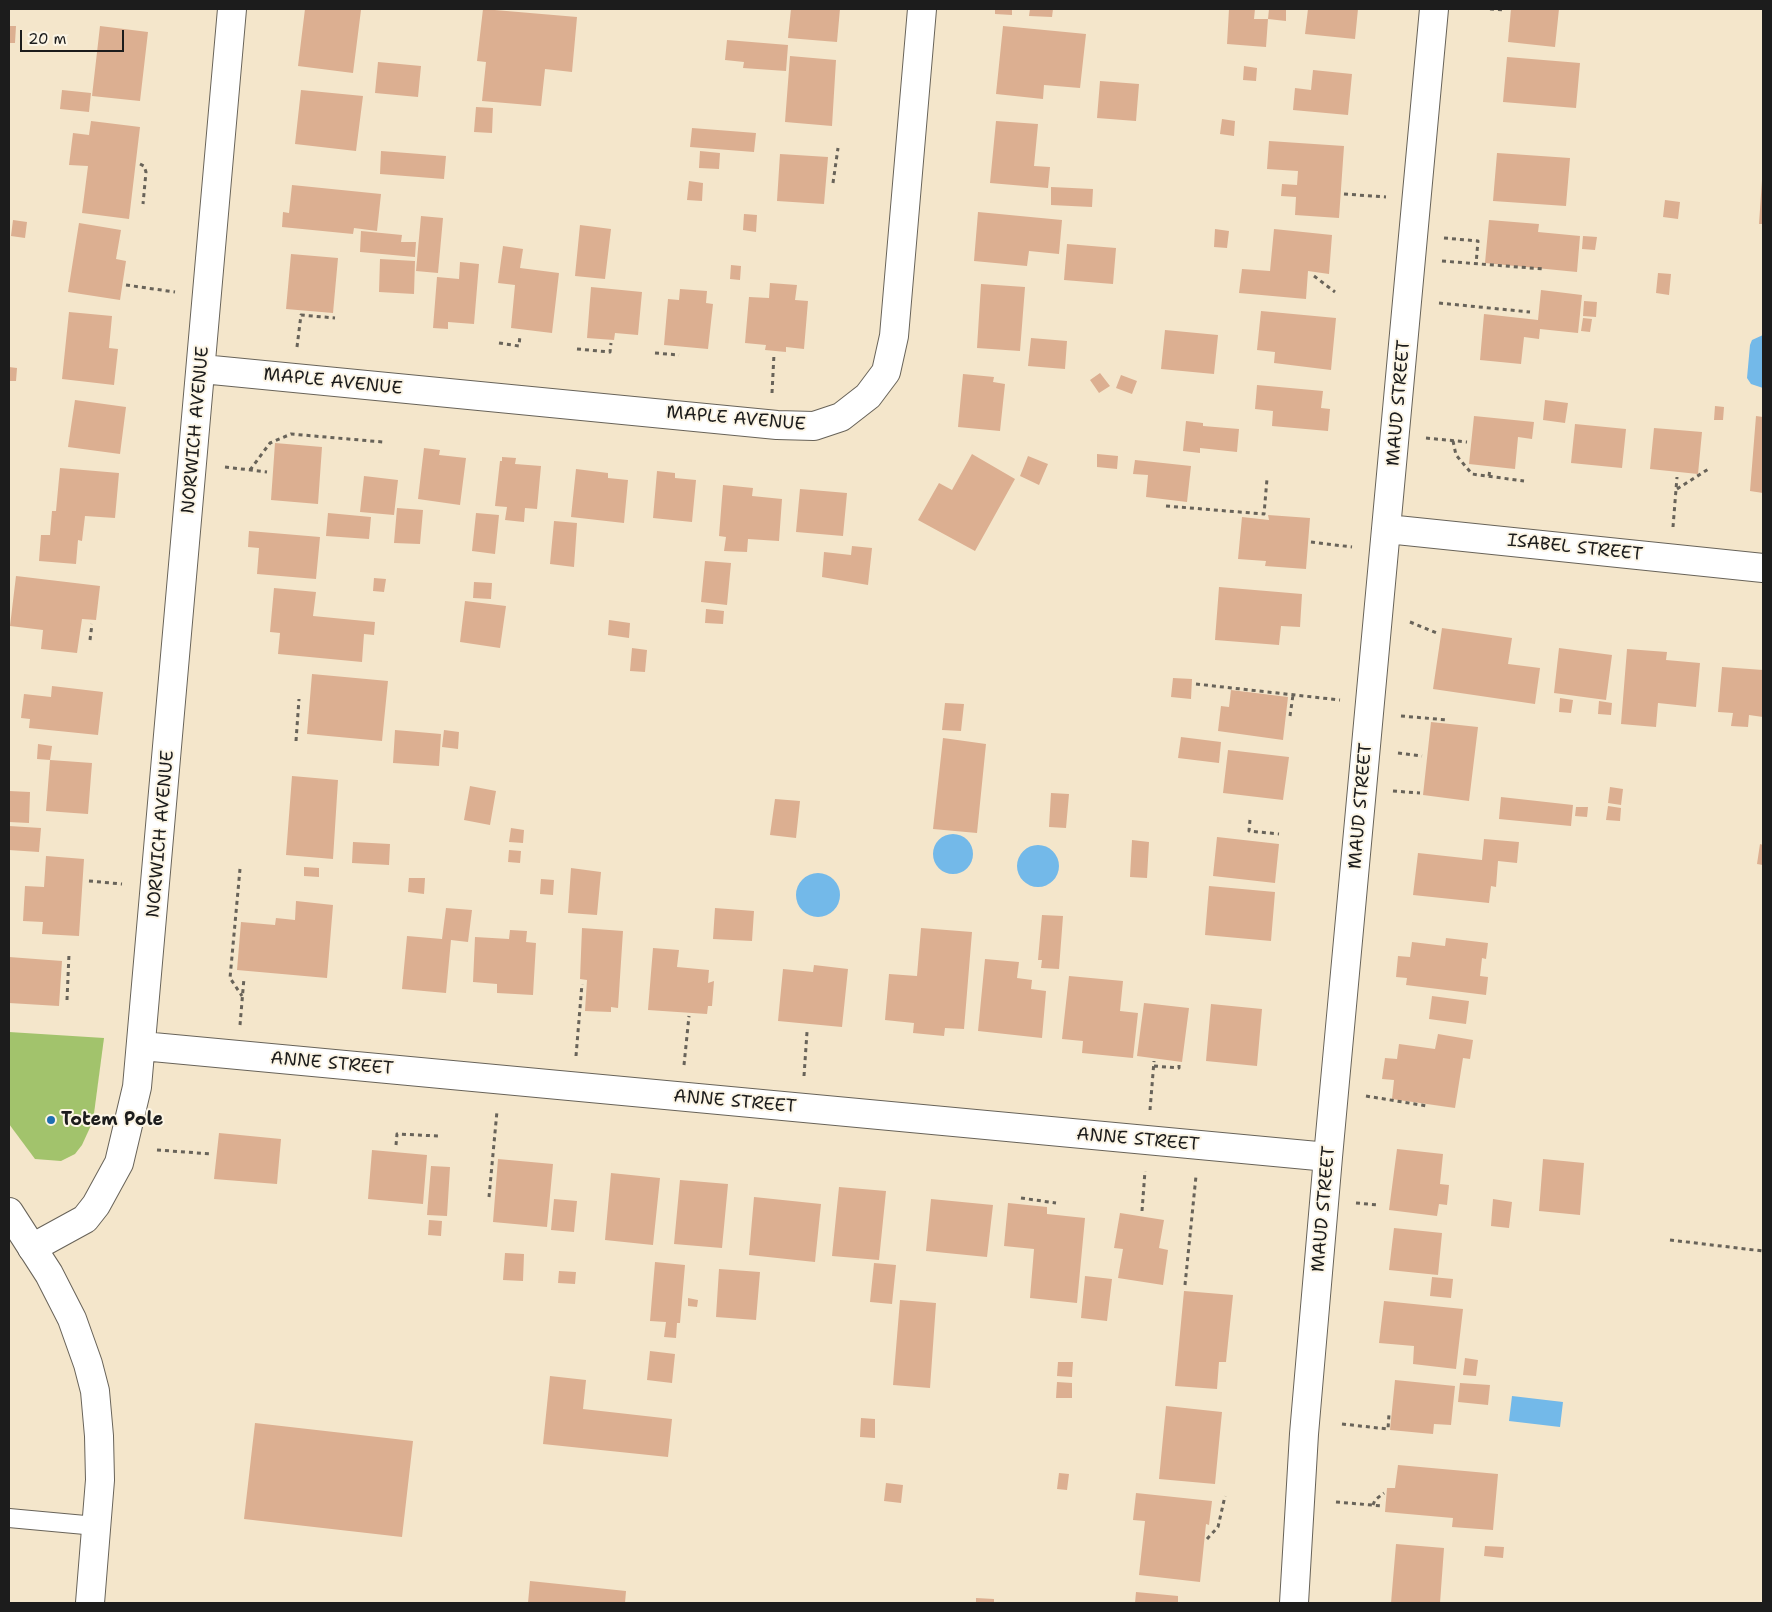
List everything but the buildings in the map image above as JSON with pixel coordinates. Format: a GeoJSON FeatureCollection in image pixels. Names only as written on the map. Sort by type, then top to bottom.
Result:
{"type":"FeatureCollection","features":[{"type":"Feature","properties":{"kind":"street","name":"NORWICH AVENUE"},"geometry":{"type":"LineString","coordinates":[[32,1248],[85,1219],[112,1177],[124,1148],[137,1087],[202,369],[232,9]]}},
{"type":"Feature","properties":{"kind":"street","name":"MAPLE AVENUE"},"geometry":{"type":"LineString","coordinates":[[202,369],[777,425],[814,426],[841,417],[868,396],[886,372],[894,336],[922,9]]}},
{"type":"Feature","properties":{"kind":"street","name":"MAUD STREET"},"geometry":{"type":"LineString","coordinates":[[1294,1603],[1304,1434],[1328,1158],[1382,709],[1386,540],[1434,9]]}},
{"type":"Feature","properties":{"kind":"street","name":"ISABEL STREET"},"geometry":{"type":"LineString","coordinates":[[1386,540],[1763,568]]}},
{"type":"Feature","properties":{"kind":"street","name":"ANNE STREET"},"geometry":{"type":"LineString","coordinates":[[142,1046],[802,1108],[1146,1153],[1328,1158]]}},
{"type":"Feature","properties":{"kind":"street"},"geometry":{"type":"LineString","coordinates":[[9,1212],[49,1274],[72,1319],[90,1373],[99,1436],[100,1480],[90,1603]]}},
{"type":"Feature","properties":{"kind":"lane"},"geometry":{"type":"LineString","coordinates":[[9,1518],[96,1526]]}},
{"type":"Feature","properties":{"kind":"path"},"geometry":{"type":"LineString","coordinates":[[1490,9],[1506,10]]}},
{"type":"Feature","properties":{"kind":"path"},"geometry":{"type":"LineString","coordinates":[[833,182],[838,148]]}},
{"type":"Feature","properties":{"kind":"path"},"geometry":{"type":"LineString","coordinates":[[140,164],[144,166],[146,172],[143,204]]}},
{"type":"Feature","properties":{"kind":"path"},"geometry":{"type":"LineString","coordinates":[[1344,194],[1417,200]]}},
{"type":"Feature","properties":{"kind":"path"},"geometry":{"type":"LineString","coordinates":[[1438,237],[1478,241],[1476,264]]}},
{"type":"Feature","properties":{"kind":"path"},"geometry":{"type":"LineString","coordinates":[[1436,261],[1544,269]]}},
{"type":"Feature","properties":{"kind":"path"},"geometry":{"type":"LineString","coordinates":[[1314,276],[1335,292]]}},
{"type":"Feature","properties":{"kind":"path"},"geometry":{"type":"LineString","coordinates":[[126,285],[177,292]]}},
{"type":"Feature","properties":{"kind":"path"},"geometry":{"type":"LineString","coordinates":[[1432,302],[1530,312]]}},
{"type":"Feature","properties":{"kind":"path"},"geometry":{"type":"LineString","coordinates":[[297,353],[300,315],[335,318]]}},
{"type":"Feature","properties":{"kind":"path"},"geometry":{"type":"LineString","coordinates":[[499,343],[519,346],[520,335]]}},
{"type":"Feature","properties":{"kind":"path"},"geometry":{"type":"LineString","coordinates":[[577,349],[610,352],[611,344]]}},
{"type":"Feature","properties":{"kind":"path"},"geometry":{"type":"LineString","coordinates":[[655,352],[679,355]]}},
{"type":"Feature","properties":{"kind":"path"},"geometry":{"type":"LineString","coordinates":[[772,394],[774,354]]}},
{"type":"Feature","properties":{"kind":"path"},"geometry":{"type":"LineString","coordinates":[[250,470],[270,444],[291,434],[383,442]]}},
{"type":"Feature","properties":{"kind":"path"},"geometry":{"type":"LineString","coordinates":[[1419,438],[1467,442]]}},
{"type":"Feature","properties":{"kind":"path"},"geometry":{"type":"LineString","coordinates":[[1452,441],[1456,455],[1472,474],[1524,480]]}},
{"type":"Feature","properties":{"kind":"path"},"geometry":{"type":"LineString","coordinates":[[225,467],[267,472]]}},
{"type":"Feature","properties":{"kind":"path"},"geometry":{"type":"LineString","coordinates":[[1676,490],[1710,468]]}},
{"type":"Feature","properties":{"kind":"path"},"geometry":{"type":"LineString","coordinates":[[1489,476],[1490,469]]}},
{"type":"Feature","properties":{"kind":"path"},"geometry":{"type":"LineString","coordinates":[[1672,535],[1678,478]]}},
{"type":"Feature","properties":{"kind":"path"},"geometry":{"type":"LineString","coordinates":[[1166,506],[1264,514],[1267,480]]}},
{"type":"Feature","properties":{"kind":"path"},"geometry":{"type":"LineString","coordinates":[[1311,542],[1386,540]]}},
{"type":"Feature","properties":{"kind":"path"},"geometry":{"type":"LineString","coordinates":[[1402,618],[1437,633]]}},
{"type":"Feature","properties":{"kind":"path"},"geometry":{"type":"LineString","coordinates":[[90,640],[92,624]]}},
{"type":"Feature","properties":{"kind":"path"},"geometry":{"type":"LineString","coordinates":[[1196,684],[1293,695],[1448,720]]}},
{"type":"Feature","properties":{"kind":"path"},"geometry":{"type":"LineString","coordinates":[[1290,716],[1293,695]]}},
{"type":"Feature","properties":{"kind":"path"},"geometry":{"type":"LineString","coordinates":[[296,741],[299,699]]}},
{"type":"Feature","properties":{"kind":"path"},"geometry":{"type":"LineString","coordinates":[[1390,752],[1422,756]]}},
{"type":"Feature","properties":{"kind":"path"},"geometry":{"type":"LineString","coordinates":[[1386,790],[1420,793]]}},
{"type":"Feature","properties":{"kind":"path"},"geometry":{"type":"LineString","coordinates":[[1250,820],[1249,832],[1279,834]]}},
{"type":"Feature","properties":{"kind":"path"},"geometry":{"type":"LineString","coordinates":[[240,869],[230,978],[242,996]]}},
{"type":"Feature","properties":{"kind":"path"},"geometry":{"type":"LineString","coordinates":[[89,881],[122,884]]}},
{"type":"Feature","properties":{"kind":"path"},"geometry":{"type":"LineString","coordinates":[[67,1000],[69,954]]}},
{"type":"Feature","properties":{"kind":"path"},"geometry":{"type":"LineString","coordinates":[[237,1055],[244,978]]}},
{"type":"Feature","properties":{"kind":"path"},"geometry":{"type":"LineString","coordinates":[[574,1087],[582,984]]}},
{"type":"Feature","properties":{"kind":"path"},"geometry":{"type":"LineString","coordinates":[[682,1097],[689,1016]]}},
{"type":"Feature","properties":{"kind":"path"},"geometry":{"type":"LineString","coordinates":[[802,1108],[807,1032]]}},
{"type":"Feature","properties":{"kind":"path"},"geometry":{"type":"LineString","coordinates":[[1142,1211],[1154,1061]]}},
{"type":"Feature","properties":{"kind":"path"},"geometry":{"type":"LineString","coordinates":[[1154,1066],[1179,1068],[1179,1064]]}},
{"type":"Feature","properties":{"kind":"path"},"geometry":{"type":"LineString","coordinates":[[1358,1095],[1427,1106]]}},
{"type":"Feature","properties":{"kind":"path"},"geometry":{"type":"LineString","coordinates":[[489,1197],[498,1102]]}},
{"type":"Feature","properties":{"kind":"path"},"geometry":{"type":"LineString","coordinates":[[396,1145],[397,1134],[439,1136]]}},
{"type":"Feature","properties":{"kind":"path"},"geometry":{"type":"LineString","coordinates":[[157,1150],[212,1154]]}},
{"type":"Feature","properties":{"kind":"path"},"geometry":{"type":"LineString","coordinates":[[1185,1284],[1196,1171]]}},
{"type":"Feature","properties":{"kind":"path"},"geometry":{"type":"LineString","coordinates":[[1021,1198],[1056,1202]]}},
{"type":"Feature","properties":{"kind":"path"},"geometry":{"type":"LineString","coordinates":[[1348,1202],[1379,1205]]}},
{"type":"Feature","properties":{"kind":"path"},"geometry":{"type":"LineString","coordinates":[[1670,1240],[1763,1251]]}},
{"type":"Feature","properties":{"kind":"path"},"geometry":{"type":"LineString","coordinates":[[1342,1424],[1388,1428],[1389,1414]]}},
{"type":"Feature","properties":{"kind":"path"},"geometry":{"type":"LineString","coordinates":[[1372,1505],[1384,1493]]}},
{"type":"Feature","properties":{"kind":"path"},"geometry":{"type":"LineString","coordinates":[[1207,1539],[1218,1527],[1225,1496]]}},
{"type":"Feature","properties":{"kind":"path"},"geometry":{"type":"LineString","coordinates":[[1336,1502],[1383,1506]]}},
{"type":"Feature","properties":{"kind":"green space"},"geometry":{"type":"Polygon","coordinates":[[[9,1032],[104,1038],[93,1121],[82,1145],[75,1154],[61,1161],[35,1159],[9,1124],[9,1032]]]}},
{"type":"Feature","properties":{"kind":"water"},"geometry":{"type":"Polygon","coordinates":[[[1763,335],[1763,388],[1751,384],[1747,378],[1750,345],[1752,340],[1763,335]]]}},
{"type":"Feature","properties":{"kind":"water"},"geometry":{"type":"Polygon","coordinates":[[[953,834],[967,840],[973,854],[967,868],[953,874],[939,868],[933,854],[939,840],[953,834]]]}},
{"type":"Feature","properties":{"kind":"water"},"geometry":{"type":"Polygon","coordinates":[[[1042,845],[1050,848],[1056,854],[1059,866],[1056,878],[1050,884],[1034,887],[1026,884],[1020,878],[1017,862],[1020,854],[1026,848],[1042,845]]]}},
{"type":"Feature","properties":{"kind":"water"},"geometry":{"type":"Polygon","coordinates":[[[818,873],[830,877],[836,883],[840,895],[836,907],[830,913],[818,917],[806,913],[800,907],[796,895],[800,883],[806,877],[818,873]]]}},
{"type":"Feature","properties":{"kind":"water"},"geometry":{"type":"Polygon","coordinates":[[[1512,1396],[1563,1402],[1560,1427],[1509,1421],[1512,1396]]]}},
{"type":"Feature","properties":{"kind":"place","name":"Totem Pole"},"geometry":{"type":"Point","coordinates":[51,1120]}}]}
